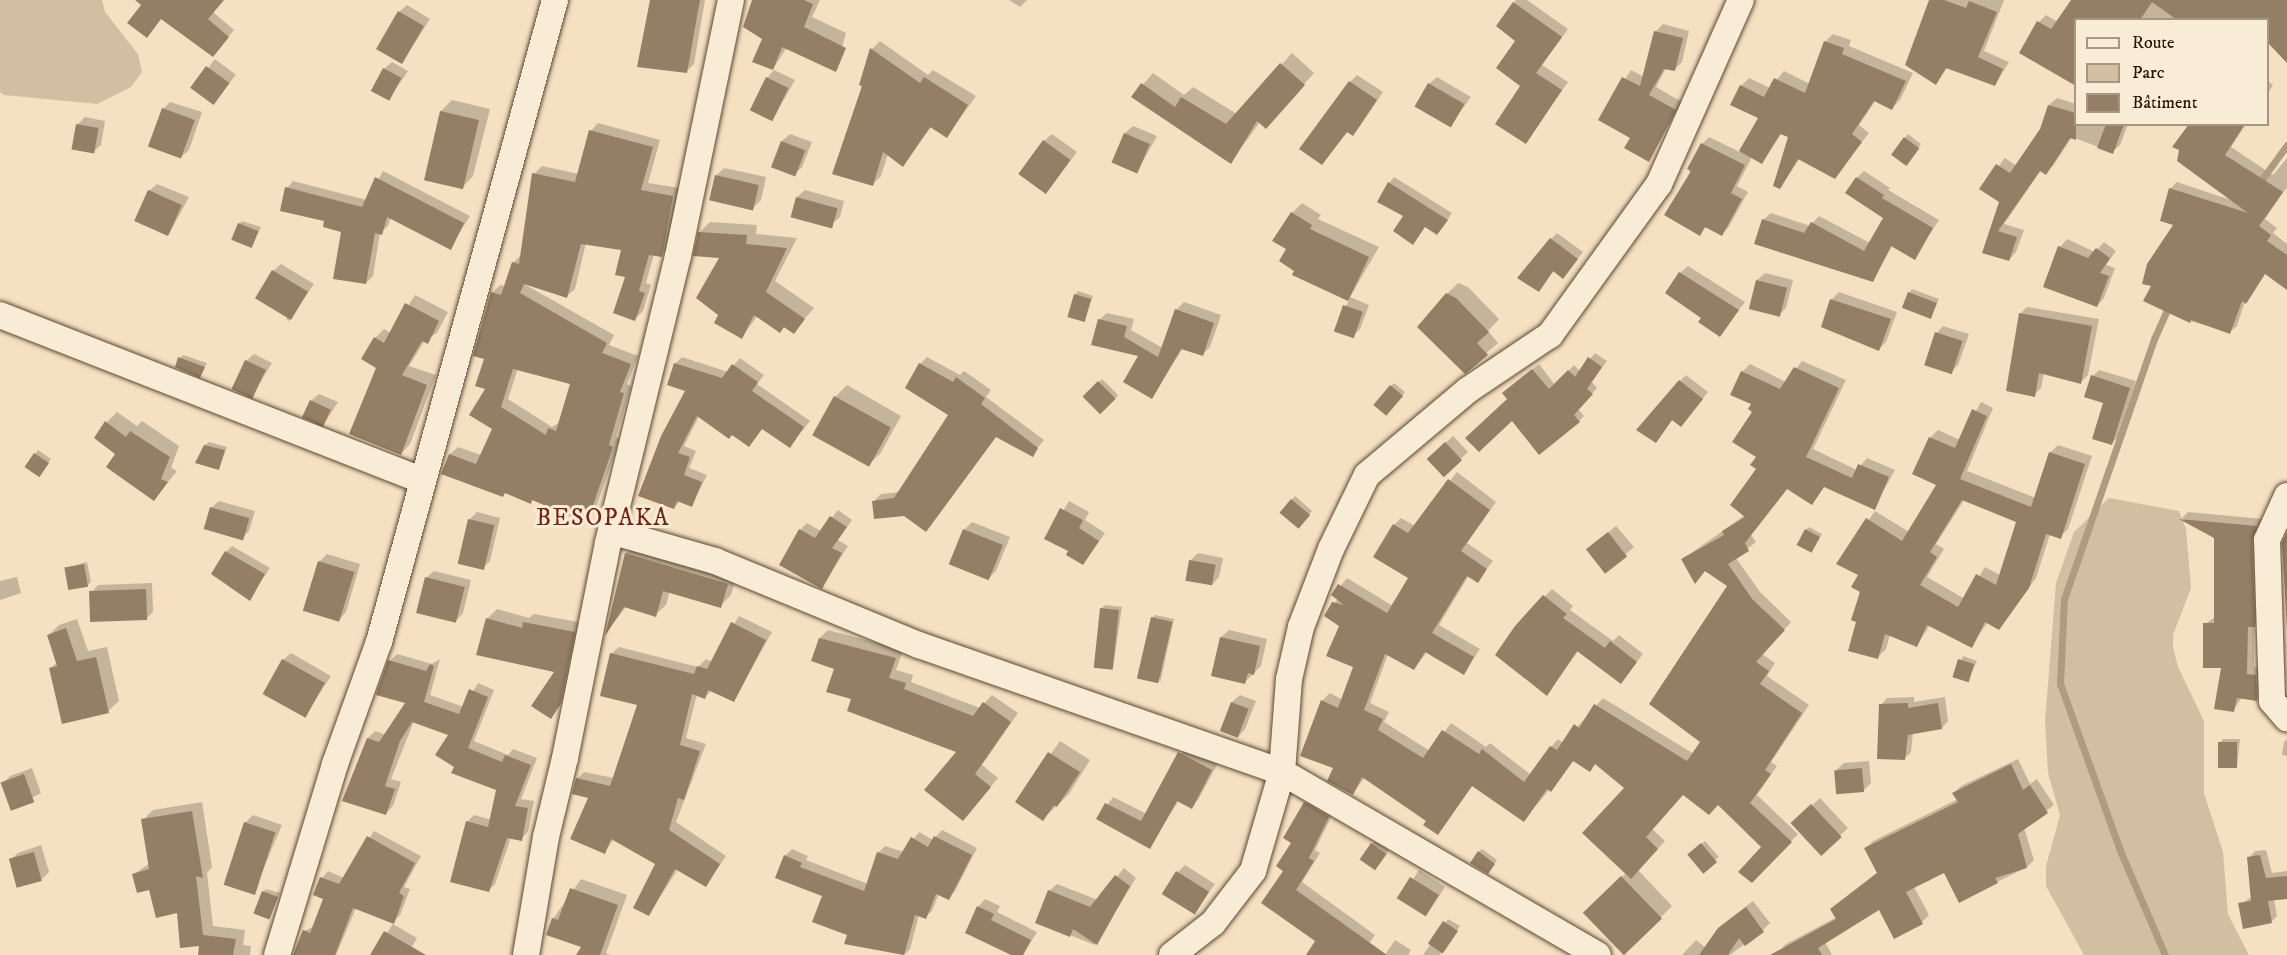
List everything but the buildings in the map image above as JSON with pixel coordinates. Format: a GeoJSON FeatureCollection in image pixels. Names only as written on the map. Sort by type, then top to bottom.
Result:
{"type":"FeatureCollection","features":[{"type":"Feature","properties":{"kind":"street"},"geometry":{"type":"LineString","coordinates":[[277,955],[335,764],[379,642],[555,0]]}},
{"type":"Feature","properties":{"kind":"street"},"geometry":{"type":"LineString","coordinates":[[526,955],[546,837],[612,531],[678,256],[731,0]]}},
{"type":"Feature","properties":{"kind":"street"},"geometry":{"type":"LineString","coordinates":[[1172,955],[1213,923],[1253,871],[1282,772],[1289,679],[1301,627],[1331,549],[1367,475],[1468,390],[1550,335],[1659,184],[1741,0]]}},
{"type":"Feature","properties":{"kind":"street"},"geometry":{"type":"LineString","coordinates":[[0,315],[423,481]]}},
{"type":"Feature","properties":{"kind":"street"},"geometry":{"type":"LineString","coordinates":[[2287,496],[2267,540],[2272,701],[2287,718]]}},
{"type":"Feature","properties":{"kind":"street"},"geometry":{"type":"LineString","coordinates":[[612,531],[715,561],[919,645],[1282,772],[1598,955]]}},
{"type":"Feature","properties":{"kind":"green space"},"geometry":{"type":"Polygon","coordinates":[[[0,0],[102,0],[105,12],[138,54],[142,72],[131,87],[97,104],[4,95],[0,92],[0,0]]]}},
{"type":"Feature","properties":{"kind":"green space"},"geometry":{"type":"Polygon","coordinates":[[[2109,498],[2179,511],[2186,529],[2191,588],[2173,635],[2173,647],[2178,667],[2204,721],[2204,793],[2223,852],[2228,914],[2249,955],[2084,955],[2046,886],[2046,866],[2060,815],[2048,773],[2045,721],[2056,583],[2074,532],[2109,498]]]}},
{"type":"Feature","properties":{"kind":"waterway"},"geometry":{"type":"LineString","coordinates":[[2257,186],[2287,145]]}},
{"type":"Feature","properties":{"kind":"waterway"},"geometry":{"type":"LineString","coordinates":[[2165,955],[2121,853],[2060,684],[2064,599],[2154,339],[2170,303]]}},
{"type":"Feature","properties":{"kind":"district","name":"BESOPAKA"},"geometry":{"type":"Point","coordinates":[603,519]}}]}
